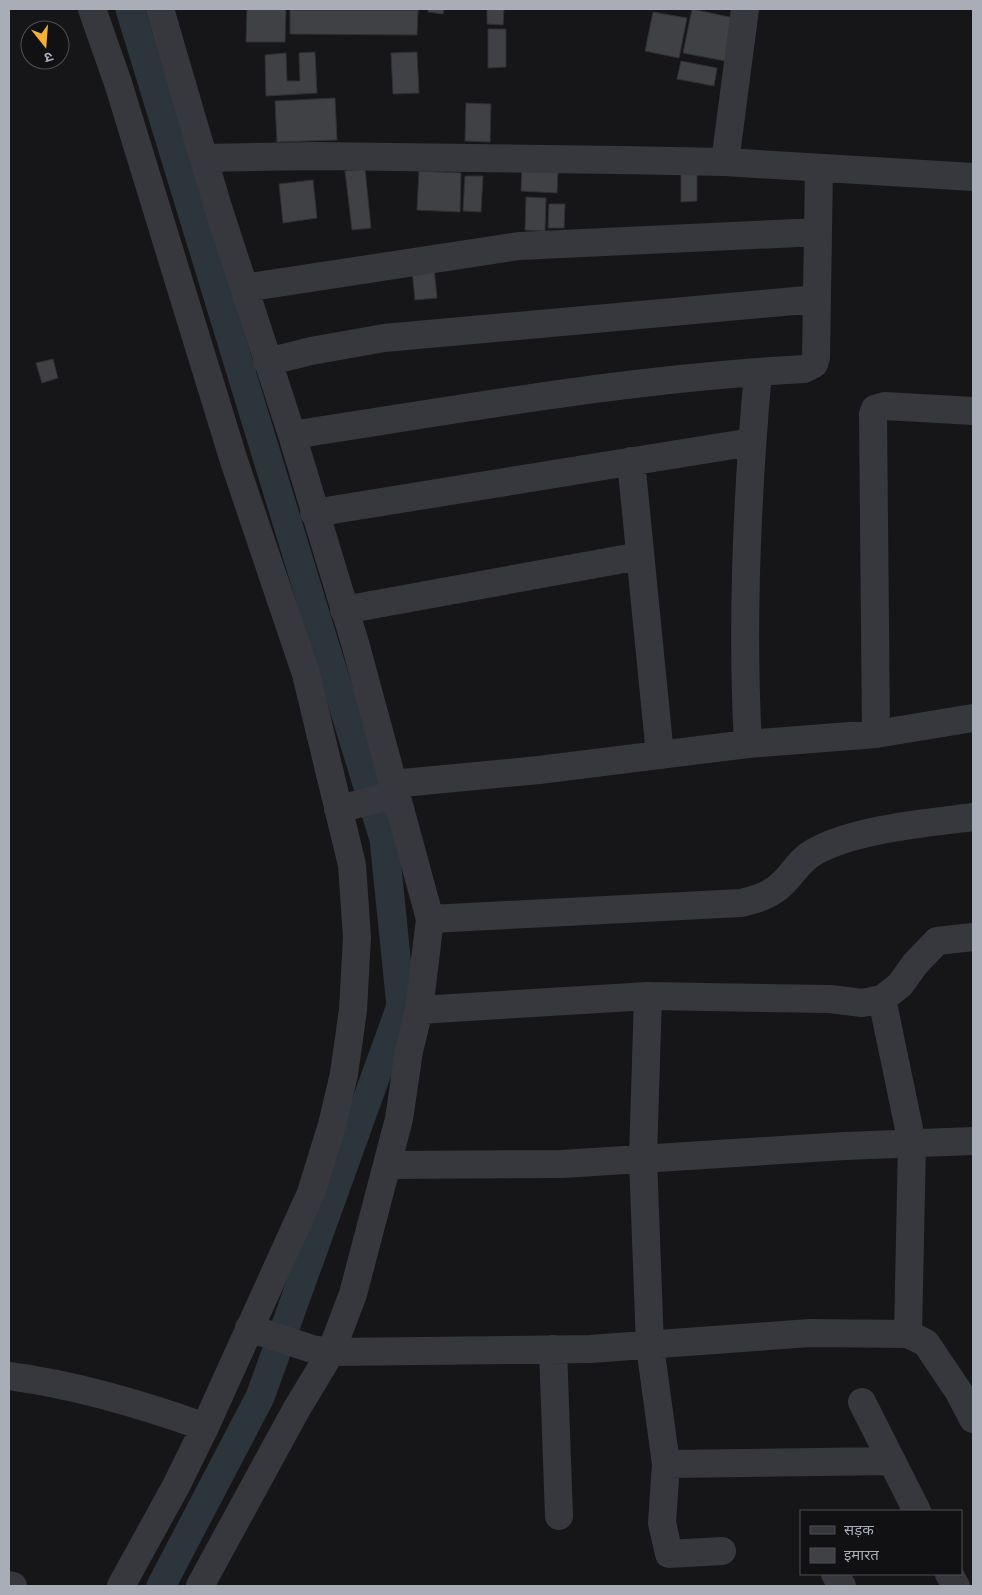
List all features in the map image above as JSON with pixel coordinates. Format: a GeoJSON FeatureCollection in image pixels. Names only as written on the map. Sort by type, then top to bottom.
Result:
{"type":"FeatureCollection","features":[{"type":"Feature","properties":{"kind":"street"},"geometry":{"type":"LineString","coordinates":[[92,9],[118,83],[234,461],[306,674],[373,798],[430,919],[419,1010],[399,1119],[353,1294],[322,1351],[296,1410],[206,1584]]}},
{"type":"Feature","properties":{"kind":"street"},"geometry":{"type":"LineString","coordinates":[[121,1586],[176,1486],[205,1427],[259,1331],[311,1192],[332,1125],[344,1074],[352,1010],[357,937],[352,865],[373,798],[344,610],[292,436],[203,158],[160,9]]}},
{"type":"Feature","properties":{"kind":"street"},"geometry":{"type":"LineString","coordinates":[[725,162],[745,9]]}},
{"type":"Feature","properties":{"kind":"street"},"geometry":{"type":"LineString","coordinates":[[203,158],[483,157],[725,162],[973,178]]}},
{"type":"Feature","properties":{"kind":"street"},"geometry":{"type":"LineString","coordinates":[[292,436],[572,391],[804,369],[814,364],[816,356],[819,169]]}},
{"type":"Feature","properties":{"kind":"street"},"geometry":{"type":"LineString","coordinates":[[244,288],[519,246],[818,232]]}},
{"type":"Feature","properties":{"kind":"street"},"geometry":{"type":"LineString","coordinates":[[267,362],[311,351],[384,338],[817,299]]}},
{"type":"Feature","properties":{"kind":"street"},"geometry":{"type":"LineString","coordinates":[[748,744],[744,679],[745,588],[748,491],[758,372]]}},
{"type":"Feature","properties":{"kind":"street"},"geometry":{"type":"LineString","coordinates":[[876,734],[874,409],[885,406],[973,411]]}},
{"type":"Feature","properties":{"kind":"street"},"geometry":{"type":"LineString","coordinates":[[314,513],[752,442]]}},
{"type":"Feature","properties":{"kind":"street"},"geometry":{"type":"LineString","coordinates":[[631,461],[660,755]]}},
{"type":"Feature","properties":{"kind":"street"},"geometry":{"type":"LineString","coordinates":[[344,610],[640,556]]}},
{"type":"Feature","properties":{"kind":"street"},"geometry":{"type":"LineString","coordinates":[[373,798],[660,755],[748,744],[876,734],[973,718]]}},
{"type":"Feature","properties":{"kind":"street"},"geometry":{"type":"LineString","coordinates":[[430,919],[740,903],[766,896],[784,882],[799,862],[838,840],[904,826],[973,817]]}},
{"type":"Feature","properties":{"kind":"street"},"geometry":{"type":"LineString","coordinates":[[419,1010],[648,996],[830,999],[862,1003],[882,999],[900,985],[915,964],[937,942],[973,937]]}},
{"type":"Feature","properties":{"kind":"street"},"geometry":{"type":"LineString","coordinates":[[648,996],[644,1158],[650,1346],[666,1464],[662,1523],[669,1554],[722,1551]]}},
{"type":"Feature","properties":{"kind":"street"},"geometry":{"type":"LineString","coordinates":[[882,999],[912,1143],[908,1334]]}},
{"type":"Feature","properties":{"kind":"street"},"geometry":{"type":"LineString","coordinates":[[388,1165],[562,1164],[973,1141]]}},
{"type":"Feature","properties":{"kind":"street"},"geometry":{"type":"LineString","coordinates":[[259,1331],[322,1351],[553,1349],[650,1346],[810,1332],[908,1334],[926,1343],[955,1386],[973,1419]]}},
{"type":"Feature","properties":{"kind":"street"},"geometry":{"type":"LineString","coordinates":[[553,1349],[559,1516]]}},
{"type":"Feature","properties":{"kind":"street"},"geometry":{"type":"LineString","coordinates":[[9,1376],[51,1381],[144,1405],[205,1427]]}},
{"type":"Feature","properties":{"kind":"street"},"geometry":{"type":"LineString","coordinates":[[862,1402],[916,1510]]}},
{"type":"Feature","properties":{"kind":"street"},"geometry":{"type":"LineString","coordinates":[[666,1464],[892,1461]]}},
{"type":"Feature","properties":{"kind":"street"},"geometry":{"type":"LineString","coordinates":[[836,1575],[842,1586]]}},
{"type":"Feature","properties":{"kind":"street"},"geometry":{"type":"LineString","coordinates":[[9,1585],[13,1586]]}},
{"type":"Feature","properties":{"kind":"building"},"geometry":{"type":"Polygon","coordinates":[[[247,9],[286,9],[285,42],[246,42],[247,9]]]}},
{"type":"Feature","properties":{"kind":"building"},"geometry":{"type":"Polygon","coordinates":[[[428,9],[444,9],[443,14],[428,12],[428,9]]]}},
{"type":"Feature","properties":{"kind":"building"},"geometry":{"type":"Polygon","coordinates":[[[487,9],[504,9],[503,25],[487,24],[487,9]]]}},
{"type":"Feature","properties":{"kind":"building"},"geometry":{"type":"Polygon","coordinates":[[[692,9],[734,18],[725,61],[683,53],[692,9]]]}},
{"type":"Feature","properties":{"kind":"building"},"geometry":{"type":"Polygon","coordinates":[[[290,10],[418,10],[417,35],[290,34],[290,10]]]}},
{"type":"Feature","properties":{"kind":"building"},"geometry":{"type":"Polygon","coordinates":[[[653,12],[687,18],[679,58],[645,51],[653,12]]]}},
{"type":"Feature","properties":{"kind":"building"},"geometry":{"type":"Polygon","coordinates":[[[488,29],[506,29],[506,67],[488,68],[488,29]]]}},
{"type":"Feature","properties":{"kind":"building"},"geometry":{"type":"Polygon","coordinates":[[[315,52],[317,93],[266,96],[265,55],[286,53],[287,81],[300,81],[299,53],[315,52]]]}},
{"type":"Feature","properties":{"kind":"building"},"geometry":{"type":"Polygon","coordinates":[[[417,52],[419,93],[393,94],[391,53],[417,52]]]}},
{"type":"Feature","properties":{"kind":"building"},"geometry":{"type":"Polygon","coordinates":[[[681,61],[717,68],[714,86],[677,79],[681,61]]]}},
{"type":"Feature","properties":{"kind":"building"},"geometry":{"type":"Polygon","coordinates":[[[335,98],[337,140],[277,142],[275,101],[335,98]]]}},
{"type":"Feature","properties":{"kind":"building"},"geometry":{"type":"Polygon","coordinates":[[[466,103],[491,104],[490,142],[465,141],[466,103]]]}},
{"type":"Feature","properties":{"kind":"building"},"geometry":{"type":"Polygon","coordinates":[[[681,165],[697,165],[697,201],[681,202],[681,165]]]}},
{"type":"Feature","properties":{"kind":"building"},"geometry":{"type":"Polygon","coordinates":[[[522,168],[558,169],[557,193],[521,191],[522,168]]]}},
{"type":"Feature","properties":{"kind":"building"},"geometry":{"type":"Polygon","coordinates":[[[365,169],[371,228],[352,230],[345,171],[365,169]]]}},
{"type":"Feature","properties":{"kind":"building"},"geometry":{"type":"Polygon","coordinates":[[[419,171],[461,173],[460,212],[417,210],[419,171]]]}},
{"type":"Feature","properties":{"kind":"building"},"geometry":{"type":"Polygon","coordinates":[[[465,176],[483,176],[481,212],[463,211],[465,176]]]}},
{"type":"Feature","properties":{"kind":"building"},"geometry":{"type":"Polygon","coordinates":[[[313,180],[317,218],[283,223],[279,184],[313,180]]]}},
{"type":"Feature","properties":{"kind":"building"},"geometry":{"type":"Polygon","coordinates":[[[526,197],[546,198],[545,231],[525,230],[526,197]]]}},
{"type":"Feature","properties":{"kind":"building"},"geometry":{"type":"Polygon","coordinates":[[[549,204],[565,204],[564,228],[548,228],[549,204]]]}},
{"type":"Feature","properties":{"kind":"building"},"geometry":{"type":"Polygon","coordinates":[[[434,268],[437,298],[415,300],[412,270],[434,268]]]}},
{"type":"Feature","properties":{"kind":"building"},"geometry":{"type":"Polygon","coordinates":[[[53,359],[58,378],[42,383],[36,363],[53,359]]]}},
{"type":"Feature","properties":{"kind":"waterway"},"geometry":{"type":"LineString","coordinates":[[130,9],[384,839],[401,1006],[260,1397],[161,1586]]}}]}
